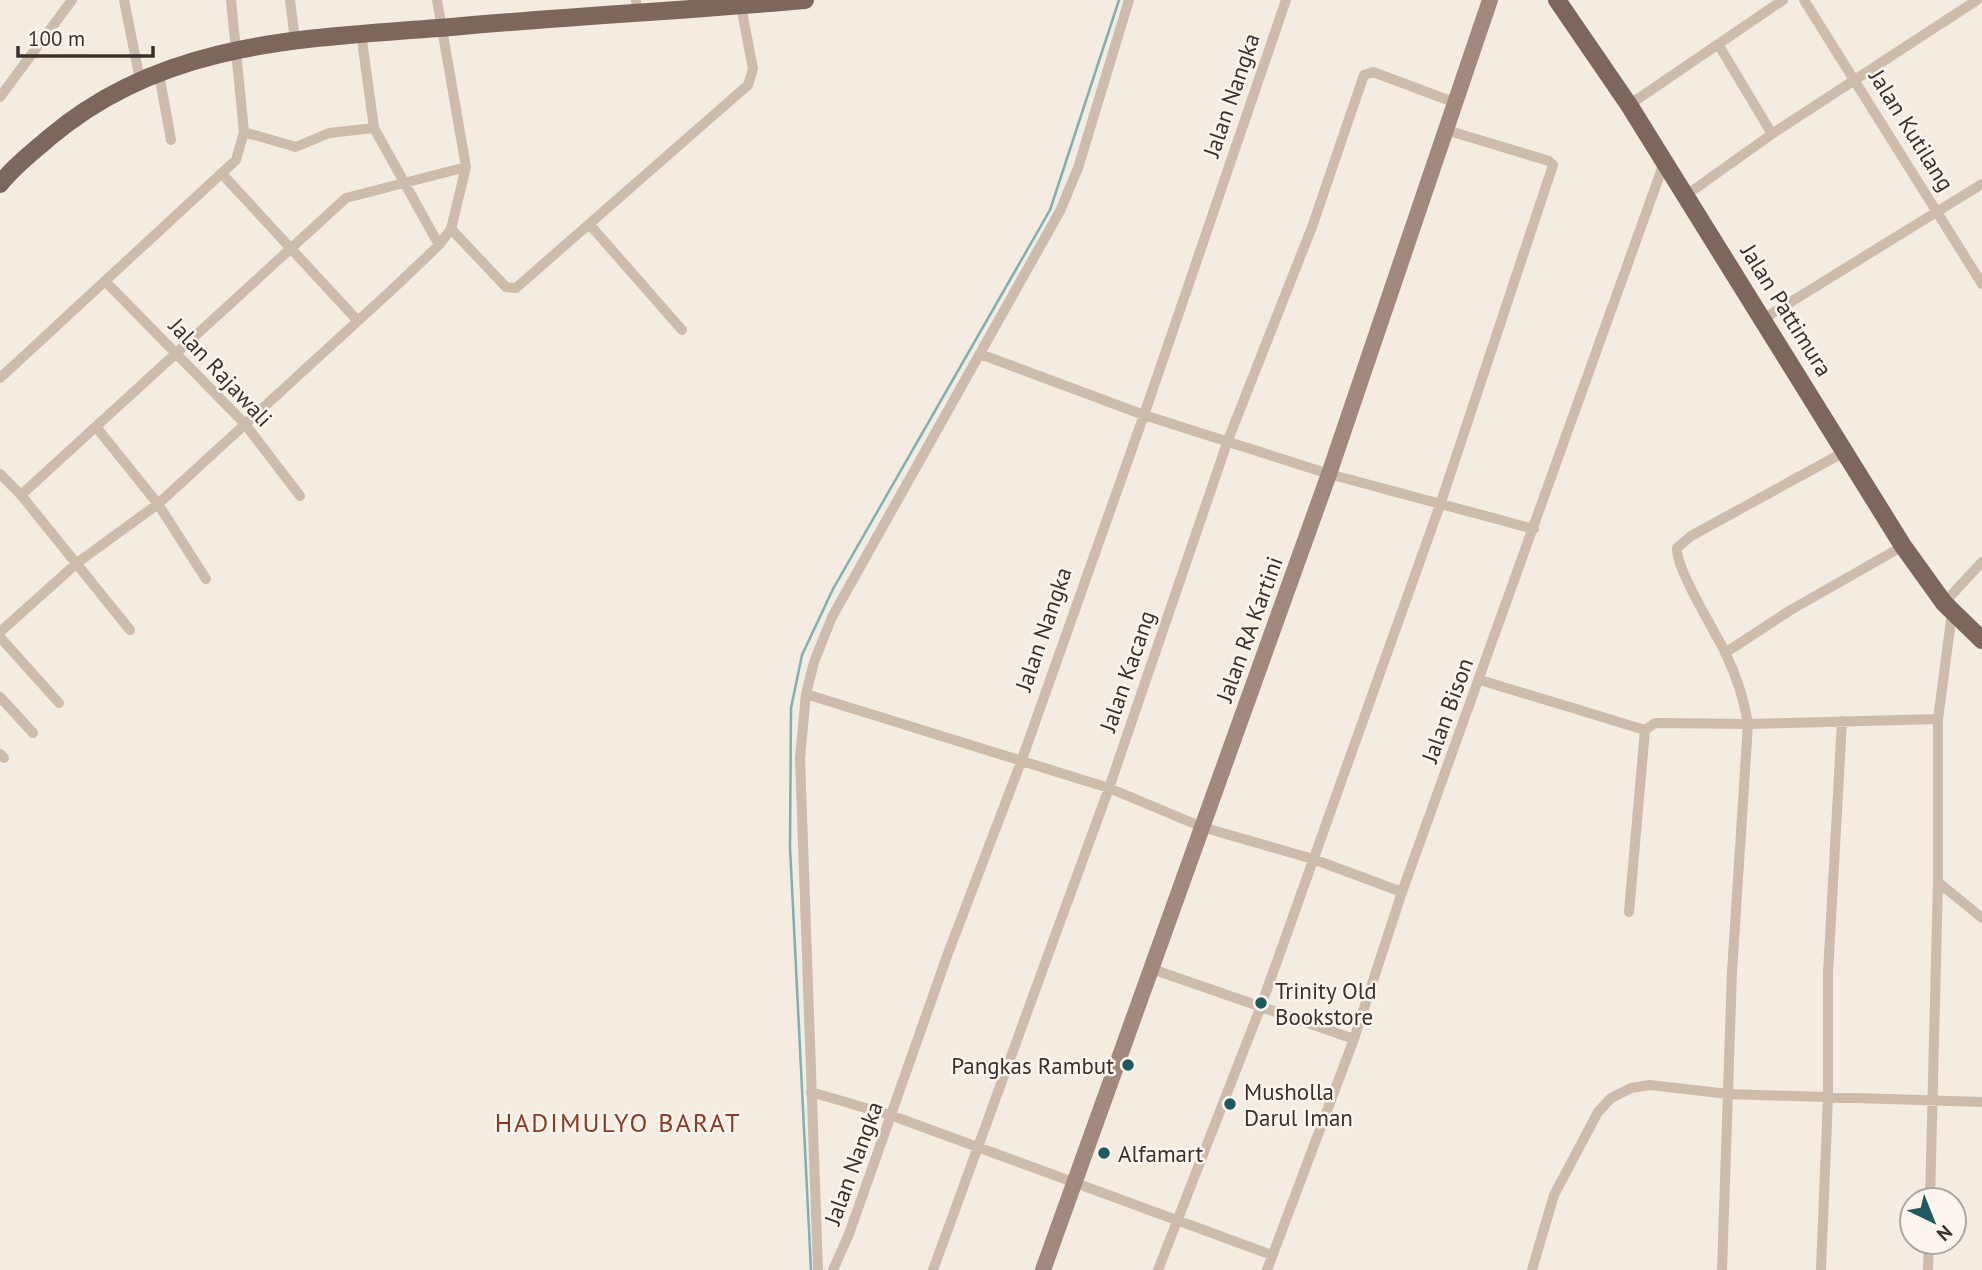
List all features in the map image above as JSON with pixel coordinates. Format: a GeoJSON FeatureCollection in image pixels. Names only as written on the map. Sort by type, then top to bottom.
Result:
{"type":"FeatureCollection","features":[{"type":"Feature","properties":{"kind":"main road"},"geometry":{"type":"LineString","coordinates":[[0,184],[23,160],[73,119],[140,80],[236,48],[637,5],[741,6],[805,0]]}},
{"type":"Feature","properties":{"kind":"main road","name":"Jalan RA Kartini"},"geometry":{"type":"LineString","coordinates":[[1043,1270],[1329,474],[1490,0]]}},
{"type":"Feature","properties":{"kind":"main road","name":"Jalan Pattimura"},"geometry":{"type":"LineString","coordinates":[[1562,1],[1903,546],[1948,608],[1982,640]]}},
{"type":"Feature","properties":{"kind":"street"},"geometry":{"type":"LineString","coordinates":[[0,97],[72,0]]}},
{"type":"Feature","properties":{"kind":"street"},"geometry":{"type":"LineString","coordinates":[[124,0],[140,80]]}},
{"type":"Feature","properties":{"kind":"street"},"geometry":{"type":"LineString","coordinates":[[0,378],[223,175],[240,152],[244,132],[231,0]]}},
{"type":"Feature","properties":{"kind":"street"},"geometry":{"type":"LineString","coordinates":[[290,0],[295,40]]}},
{"type":"Feature","properties":{"kind":"street"},"geometry":{"type":"LineString","coordinates":[[59,703],[0,635],[77,563],[158,504],[439,245],[451,229],[466,167],[437,0]]}},
{"type":"Feature","properties":{"kind":"street","name":"Jalan Nangka"},"geometry":{"type":"LineString","coordinates":[[818,1270],[800,758],[806,694],[818,650],[832,617],[1060,211],[1078,167],[1129,0]]}},
{"type":"Feature","properties":{"kind":"street","name":"Jalan Nangka"},"geometry":{"type":"LineString","coordinates":[[833,1270],[893,1116],[947,956],[1021,762],[1144,415],[1286,0]]}},
{"type":"Feature","properties":{"kind":"street"},"geometry":{"type":"LineString","coordinates":[[1629,105],[1783,0]]}},
{"type":"Feature","properties":{"kind":"street","name":"Jalan Kutilang"},"geometry":{"type":"LineString","coordinates":[[1804,0],[1982,282]]}},
{"type":"Feature","properties":{"kind":"street"},"geometry":{"type":"LineString","coordinates":[[1685,196],[1772,134],[1977,0]]}},
{"type":"Feature","properties":{"kind":"street"},"geometry":{"type":"LineString","coordinates":[[451,229],[512,289],[590,225],[750,82],[753,69],[741,6]]}},
{"type":"Feature","properties":{"kind":"street"},"geometry":{"type":"LineString","coordinates":[[361,33],[374,128],[402,183],[439,245]]}},
{"type":"Feature","properties":{"kind":"street"},"geometry":{"type":"LineString","coordinates":[[1718,44],[1772,134]]}},
{"type":"Feature","properties":{"kind":"street","name":"Jalan Kacang"},"geometry":{"type":"LineString","coordinates":[[933,1270],[1109,788],[1228,440],[1308,237],[1364,75],[1374,72],[1456,103]]}},
{"type":"Feature","properties":{"kind":"street"},"geometry":{"type":"LineString","coordinates":[[159,74],[171,141]]}},
{"type":"Feature","properties":{"kind":"street"},"geometry":{"type":"LineString","coordinates":[[244,132],[296,147],[336,131],[374,128]]}},
{"type":"Feature","properties":{"kind":"street"},"geometry":{"type":"LineString","coordinates":[[1158,1270],[1261,1006],[1440,505],[1553,166],[1549,161],[1446,130]]}},
{"type":"Feature","properties":{"kind":"street","name":"Jalan Bison"},"geometry":{"type":"LineString","coordinates":[[1267,1270],[1354,1039],[1402,892],[1535,529],[1664,163]]}},
{"type":"Feature","properties":{"kind":"street"},"geometry":{"type":"LineString","coordinates":[[21,495],[346,198],[466,167]]}},
{"type":"Feature","properties":{"kind":"street"},"geometry":{"type":"LineString","coordinates":[[223,175],[358,320]]}},
{"type":"Feature","properties":{"kind":"street"},"geometry":{"type":"LineString","coordinates":[[1763,319],[1982,184]]}},
{"type":"Feature","properties":{"kind":"street"},"geometry":{"type":"LineString","coordinates":[[590,225],[682,330]]}},
{"type":"Feature","properties":{"kind":"street","name":"Jalan Rajawali"},"geometry":{"type":"LineString","coordinates":[[106,282],[245,424],[300,496]]}},
{"type":"Feature","properties":{"kind":"street"},"geometry":{"type":"LineString","coordinates":[[980,354],[1144,415],[1329,474],[1535,529]]}},
{"type":"Feature","properties":{"kind":"street"},"geometry":{"type":"LineString","coordinates":[[97,428],[158,504],[206,579]]}},
{"type":"Feature","properties":{"kind":"street"},"geometry":{"type":"LineString","coordinates":[[1722,1270],[1732,972],[1748,724],[1741,687],[1690,585],[1677,548],[1691,536],[1846,451]]}},
{"type":"Feature","properties":{"kind":"street"},"geometry":{"type":"LineString","coordinates":[[0,474],[21,495],[130,630]]}},
{"type":"Feature","properties":{"kind":"street"},"geometry":{"type":"LineString","coordinates":[[1725,653],[1789,611],[1903,546]]}},
{"type":"Feature","properties":{"kind":"street"},"geometry":{"type":"LineString","coordinates":[[1930,1186],[1938,881],[1938,719],[1948,608],[1982,562]]}},
{"type":"Feature","properties":{"kind":"street"},"geometry":{"type":"LineString","coordinates":[[1480,680],[1645,730]]}},
{"type":"Feature","properties":{"kind":"street"},"geometry":{"type":"LineString","coordinates":[[806,694],[1109,788],[1202,827],[1313,859],[1402,892]]}},
{"type":"Feature","properties":{"kind":"street"},"geometry":{"type":"LineString","coordinates":[[0,696],[33,733]]}},
{"type":"Feature","properties":{"kind":"street"},"geometry":{"type":"LineString","coordinates":[[1629,912],[1645,730],[1655,723],[1748,724],[1938,719]]}},
{"type":"Feature","properties":{"kind":"street"},"geometry":{"type":"LineString","coordinates":[[1821,1270],[1828,1097],[1828,973],[1842,721]]}},
{"type":"Feature","properties":{"kind":"street"},"geometry":{"type":"LineString","coordinates":[[1938,881],[1981,916]]}},
{"type":"Feature","properties":{"kind":"street"},"geometry":{"type":"LineString","coordinates":[[1152,969],[1354,1039]]}},
{"type":"Feature","properties":{"kind":"street"},"geometry":{"type":"LineString","coordinates":[[1532,1270],[1554,1195],[1598,1112],[1611,1098],[1631,1088],[1650,1085],[1728,1094],[1982,1102]]}},
{"type":"Feature","properties":{"kind":"street"},"geometry":{"type":"LineString","coordinates":[[811,1092],[893,1116],[1272,1255]]}},
{"type":"Feature","properties":{"kind":"waterway"},"geometry":{"type":"LineString","coordinates":[[811,1270],[790,847],[791,708],[802,655],[833,589],[1050,210],[1119,0]]}},
{"type":"Feature","properties":{"kind":"place","name":"Trinity Old Bookstore"},"geometry":{"type":"Point","coordinates":[1261,1003]}},
{"type":"Feature","properties":{"kind":"place","name":"Pangkas Rambut"},"geometry":{"type":"Point","coordinates":[1128,1065]}},
{"type":"Feature","properties":{"kind":"place","name":"Musholla Darul Iman"},"geometry":{"type":"Point","coordinates":[1230,1104]}},
{"type":"Feature","properties":{"kind":"place","name":"Alfamart"},"geometry":{"type":"Point","coordinates":[1104,1153]}},
{"type":"Feature","properties":{"kind":"district","name":"HADIMULYO BARAT"},"geometry":{"type":"Point","coordinates":[618,1122]}}]}
